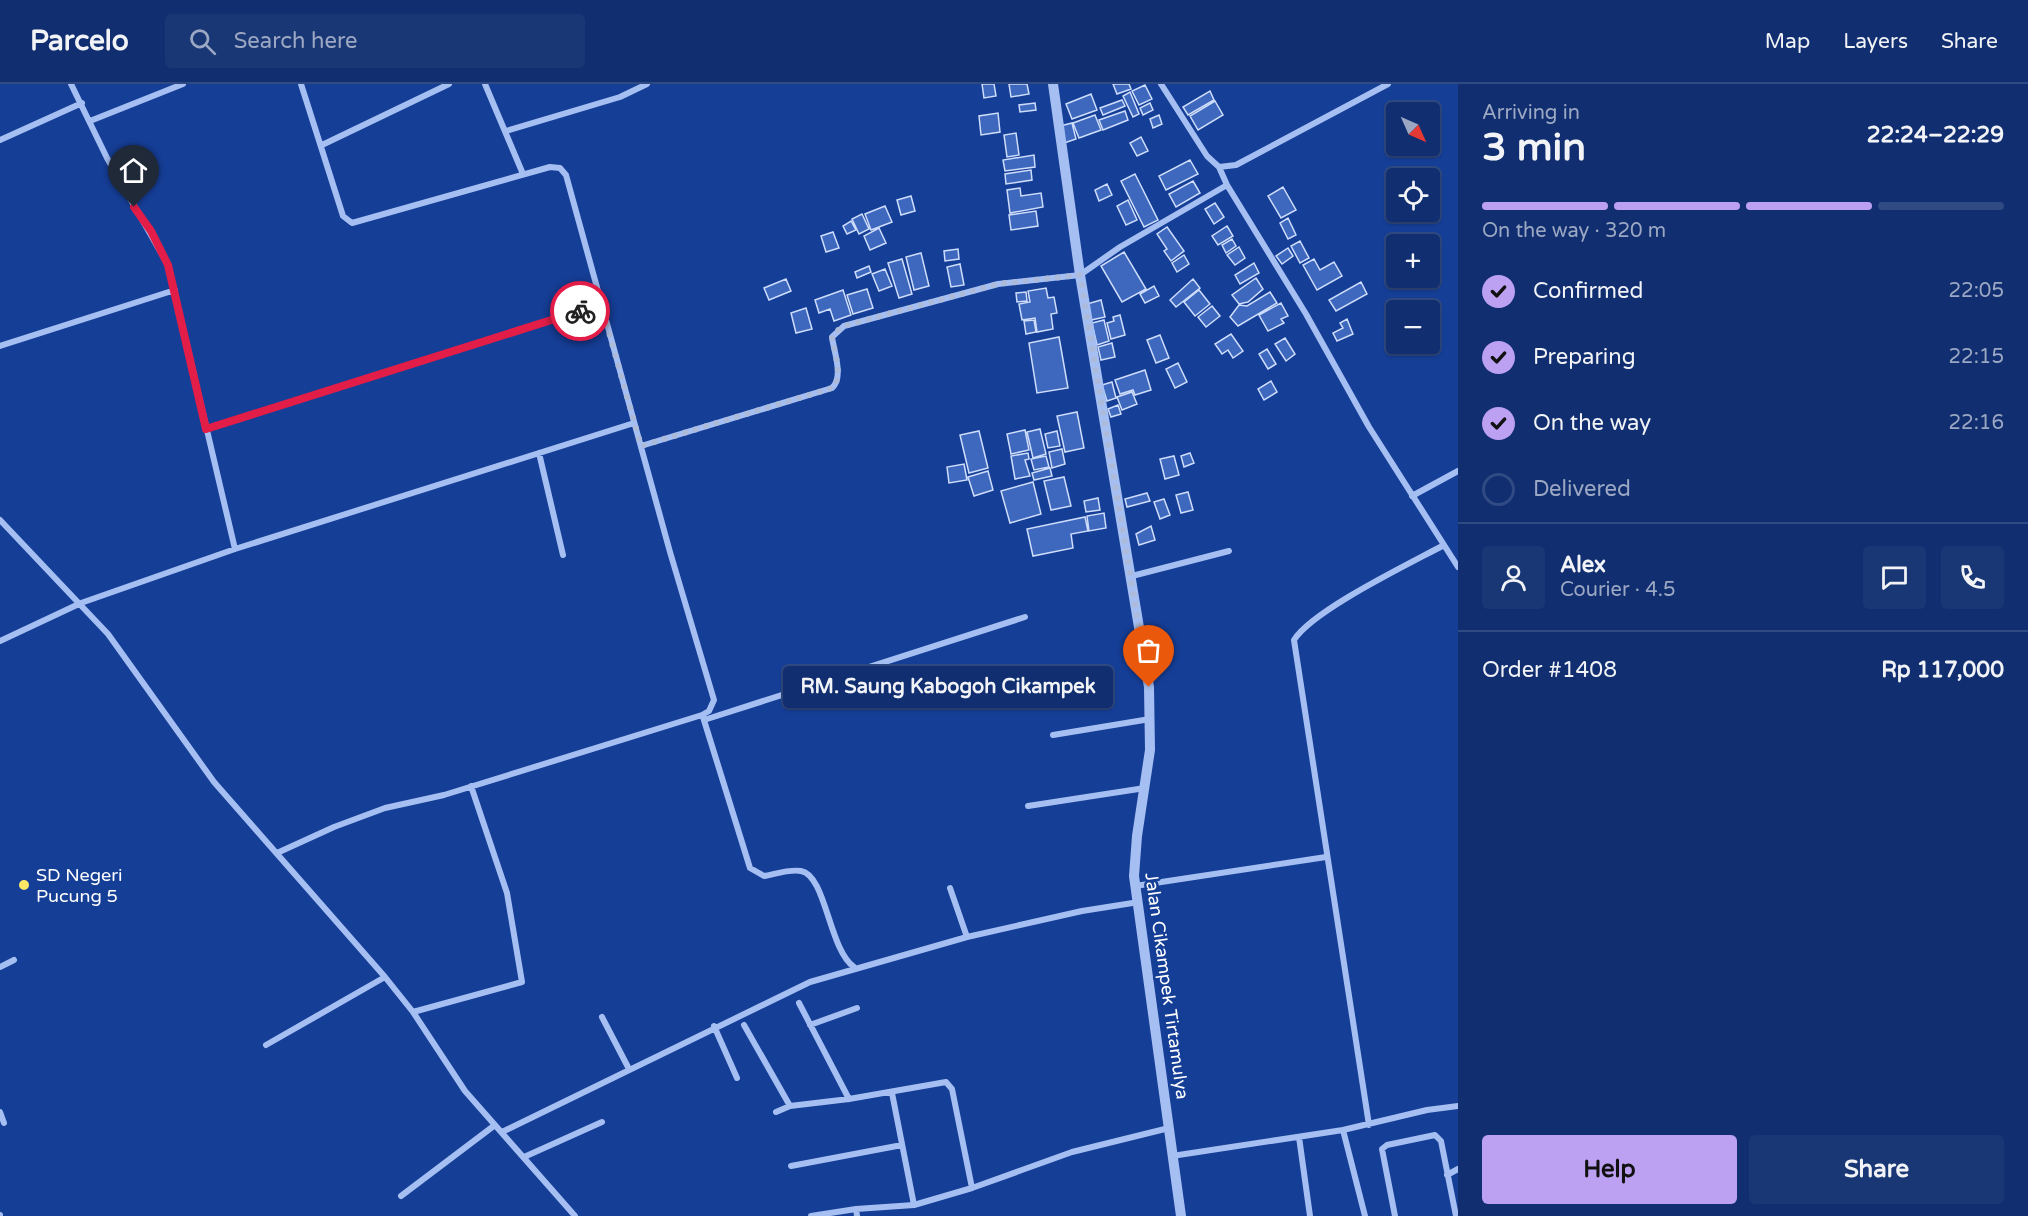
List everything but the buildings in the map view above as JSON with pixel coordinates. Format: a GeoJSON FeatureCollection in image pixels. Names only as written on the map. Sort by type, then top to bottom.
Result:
{"type":"FeatureCollection","features":[{"type":"Feature","properties":{"kind":"street"},"geometry":{"type":"LineString","coordinates":[[71,84],[117,178],[160,247],[175,290],[235,549]]}},
{"type":"Feature","properties":{"kind":"street"},"geometry":{"type":"LineString","coordinates":[[90,121],[183,84]]}},
{"type":"Feature","properties":{"kind":"street"},"geometry":{"type":"LineString","coordinates":[[301,84],[343,216],[352,223],[556,166],[566,175],[634,423],[714,700],[703,717]]}},
{"type":"Feature","properties":{"kind":"street"},"geometry":{"type":"LineString","coordinates":[[322,145],[449,84]]}},
{"type":"Feature","properties":{"kind":"street"},"geometry":{"type":"LineString","coordinates":[[485,84],[523,174]]}},
{"type":"Feature","properties":{"kind":"street"},"geometry":{"type":"LineString","coordinates":[[506,131],[612,99],[647,84]]}},
{"type":"Feature","properties":{"kind":"street","name":"Jalan Cikampek Tirtamulya"},"geometry":{"type":"LineString","coordinates":[[1053,84],[1080,275],[1146,664],[1151,719],[1145,788],[1134,861],[1135,886],[1181,1216]]}},
{"type":"Feature","properties":{"kind":"street"},"geometry":{"type":"LineString","coordinates":[[1161,84],[1207,156],[1219,167],[1227,185],[1412,496],[1458,567]]}},
{"type":"Feature","properties":{"kind":"street"},"geometry":{"type":"LineString","coordinates":[[1219,167],[1236,165],[1388,84]]}},
{"type":"Feature","properties":{"kind":"street"},"geometry":{"type":"LineString","coordinates":[[0,140],[82,103]]}},
{"type":"Feature","properties":{"kind":"street"},"geometry":{"type":"LineString","coordinates":[[641,446],[832,388],[837,384],[838,376],[832,337],[844,326],[998,284],[1080,275],[1110,254],[1227,185]]}},
{"type":"Feature","properties":{"kind":"street"},"geometry":{"type":"LineString","coordinates":[[0,345],[175,290]]}},
{"type":"Feature","properties":{"kind":"street"},"geometry":{"type":"LineString","coordinates":[[206,429],[601,304]]}},
{"type":"Feature","properties":{"kind":"street"},"geometry":{"type":"LineString","coordinates":[[0,641],[81,603],[235,549],[634,423]]}},
{"type":"Feature","properties":{"kind":"street"},"geometry":{"type":"LineString","coordinates":[[539,453],[562,555]]}},
{"type":"Feature","properties":{"kind":"street"},"geometry":{"type":"LineString","coordinates":[[1412,496],[1458,471]]}},
{"type":"Feature","properties":{"kind":"street"},"geometry":{"type":"LineString","coordinates":[[0,520],[81,603],[119,648],[214,782],[385,976],[413,1012],[465,1091],[575,1216]]}},
{"type":"Feature","properties":{"kind":"street"},"geometry":{"type":"LineString","coordinates":[[1369,1125],[1294,640],[1305,626],[1375,582],[1444,545]]}},
{"type":"Feature","properties":{"kind":"street"},"geometry":{"type":"LineString","coordinates":[[1132,576],[1229,551]]}},
{"type":"Feature","properties":{"kind":"street"},"geometry":{"type":"LineString","coordinates":[[277,854],[362,816],[703,717],[1025,617]]}},
{"type":"Feature","properties":{"kind":"street"},"geometry":{"type":"LineString","coordinates":[[703,717],[750,868],[764,876],[798,870],[808,873],[816,884],[839,949],[854,967]]}},
{"type":"Feature","properties":{"kind":"street"},"geometry":{"type":"LineString","coordinates":[[1053,735],[1151,719]]}},
{"type":"Feature","properties":{"kind":"street"},"geometry":{"type":"LineString","coordinates":[[413,1012],[522,982],[507,893],[471,786]]}},
{"type":"Feature","properties":{"kind":"street"},"geometry":{"type":"LineString","coordinates":[[1028,806],[1145,788]]}},
{"type":"Feature","properties":{"kind":"street"},"geometry":{"type":"LineString","coordinates":[[1135,886],[1326,857]]}},
{"type":"Feature","properties":{"kind":"street"},"geometry":{"type":"LineString","coordinates":[[950,888],[967,937]]}},
{"type":"Feature","properties":{"kind":"street"},"geometry":{"type":"LineString","coordinates":[[502,1132],[714,1026],[810,982],[854,967],[870,965],[967,937],[1082,911],[1139,902]]}},
{"type":"Feature","properties":{"kind":"street"},"geometry":{"type":"LineString","coordinates":[[0,967],[14,960]]}},
{"type":"Feature","properties":{"kind":"street"},"geometry":{"type":"LineString","coordinates":[[266,1044],[385,976]]}},
{"type":"Feature","properties":{"kind":"street"},"geometry":{"type":"LineString","coordinates":[[799,1003],[849,1099]]}},
{"type":"Feature","properties":{"kind":"street"},"geometry":{"type":"LineString","coordinates":[[810,1025],[857,1008]]}},
{"type":"Feature","properties":{"kind":"street"},"geometry":{"type":"LineString","coordinates":[[602,1017],[629,1068]]}},
{"type":"Feature","properties":{"kind":"street"},"geometry":{"type":"LineString","coordinates":[[744,1025],[789,1106]]}},
{"type":"Feature","properties":{"kind":"street"},"geometry":{"type":"LineString","coordinates":[[714,1026],[737,1078]]}},
{"type":"Feature","properties":{"kind":"street"},"geometry":{"type":"LineString","coordinates":[[776,1112],[789,1106],[849,1099],[939,1083],[951,1085],[972,1188]]}},
{"type":"Feature","properties":{"kind":"street"},"geometry":{"type":"LineString","coordinates":[[892,1092],[914,1205]]}},
{"type":"Feature","properties":{"kind":"street"},"geometry":{"type":"LineString","coordinates":[[1173,1156],[1343,1130],[1426,1110],[1458,1106]]}},
{"type":"Feature","properties":{"kind":"street"},"geometry":{"type":"LineString","coordinates":[[0,1112],[4,1123]]}},
{"type":"Feature","properties":{"kind":"street"},"geometry":{"type":"LineString","coordinates":[[524,1157],[602,1122]]}},
{"type":"Feature","properties":{"kind":"street"},"geometry":{"type":"LineString","coordinates":[[401,1196],[495,1125]]}},
{"type":"Feature","properties":{"kind":"street"},"geometry":{"type":"LineString","coordinates":[[811,1216],[914,1205],[972,1188],[1072,1152],[1169,1128]]}},
{"type":"Feature","properties":{"kind":"street"},"geometry":{"type":"LineString","coordinates":[[1343,1130],[1365,1216]]}},
{"type":"Feature","properties":{"kind":"street"},"geometry":{"type":"LineString","coordinates":[[1395,1216],[1381,1156],[1384,1148],[1438,1136],[1456,1216]]}},
{"type":"Feature","properties":{"kind":"street"},"geometry":{"type":"LineString","coordinates":[[1299,1137],[1310,1216]]}},
{"type":"Feature","properties":{"kind":"street"},"geometry":{"type":"LineString","coordinates":[[791,1166],[902,1145]]}},
{"type":"Feature","properties":{"kind":"street"},"geometry":{"type":"LineString","coordinates":[[1447,1175],[1458,1169]]}},
{"type":"Feature","properties":{"kind":"way so far"},"geometry":{"type":"LineString","coordinates":[[580,311],[601,304],[641,446],[827,391],[837,384],[838,376],[832,337],[838,329],[844,326],[968,290],[1027,280],[1080,275],[1149,687]]}},
{"type":"Feature","properties":{"kind":"place","name":"RM. Saung Kabogoh Cikampek"},"geometry":{"type":"Point","coordinates":[1149,687]}},
{"type":"Feature","properties":{"kind":"place","name":"SD Negeri Pucung 5"},"geometry":{"type":"Point","coordinates":[24,885]}},
{"type":"Feature","properties":{"kind":"route"},"geometry":{"type":"LineString","coordinates":[[134,207],[151,231],[168,265],[206,429],[580,311]]}}]}
